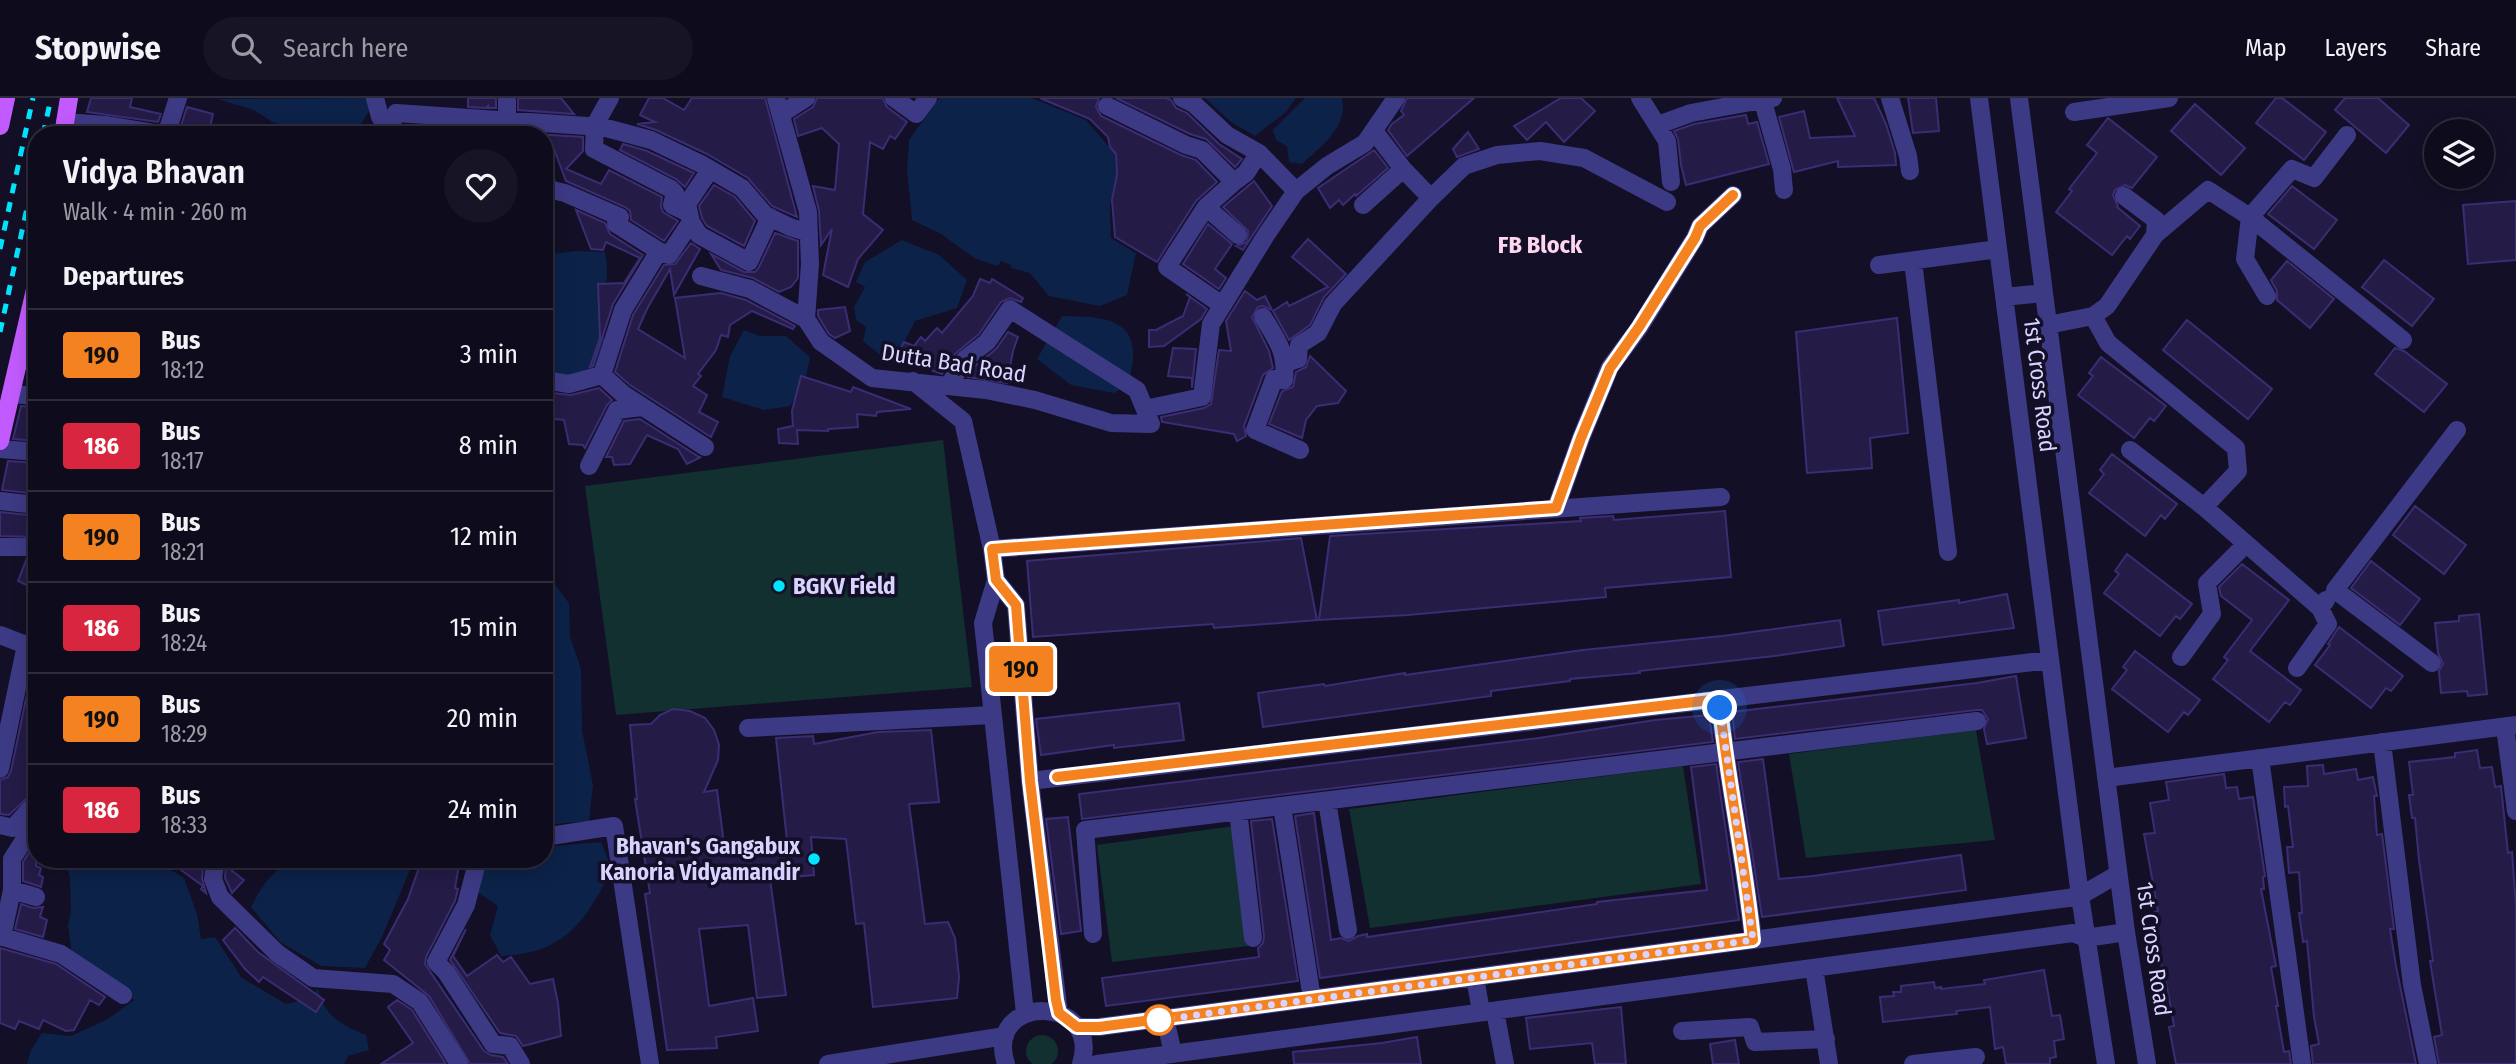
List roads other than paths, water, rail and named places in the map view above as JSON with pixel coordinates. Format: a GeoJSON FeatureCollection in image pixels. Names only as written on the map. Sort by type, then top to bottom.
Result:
{"type":"FeatureCollection","features":[{"type":"Feature","properties":{"kind":"main road"},"geometry":{"type":"LineString","coordinates":[[0,126],[6,98]]}},
{"type":"Feature","properties":{"kind":"main road"},"geometry":{"type":"LineString","coordinates":[[64,126],[69,98]]}},
{"type":"Feature","properties":{"kind":"main road"},"geometry":{"type":"LineString","coordinates":[[0,441],[28,320]]}},
{"type":"Feature","properties":{"kind":"street"},"geometry":{"type":"LineString","coordinates":[[169,126],[178,98]]}},
{"type":"Feature","properties":{"kind":"street"},"geometry":{"type":"LineString","coordinates":[[375,98],[380,117],[388,126]]}},
{"type":"Feature","properties":{"kind":"street"},"geometry":{"type":"LineString","coordinates":[[507,98],[507,120]]}},
{"type":"Feature","properties":{"kind":"street"},"geometry":{"type":"LineString","coordinates":[[610,98],[595,125],[594,149],[671,189],[675,193],[672,205],[690,217]]}},
{"type":"Feature","properties":{"kind":"street"},"geometry":{"type":"LineString","coordinates":[[701,276],[750,289],[806,319],[810,264],[808,212],[779,106],[806,98]]}},
{"type":"Feature","properties":{"kind":"street"},"geometry":{"type":"LineString","coordinates":[[894,98],[916,114],[928,98]]}},
{"type":"Feature","properties":{"kind":"street"},"geometry":{"type":"LineString","coordinates":[[1182,98],[1194,104],[1227,135],[1259,153],[1296,191]]}},
{"type":"Feature","properties":{"kind":"street"},"geometry":{"type":"LineString","coordinates":[[1640,98],[1667,141],[1671,182]]}},
{"type":"Feature","properties":{"kind":"street"},"geometry":{"type":"LineString","coordinates":[[1890,98],[1910,171]]}},
{"type":"Feature","properties":{"kind":"street","name":"1st Cross Road"},"geometry":{"type":"LineString","coordinates":[[1979,98],[2080,896],[2106,1064]]}},
{"type":"Feature","properties":{"kind":"street","name":"1st Cross Road"},"geometry":{"type":"LineString","coordinates":[[2019,98],[2118,874],[2147,1064]]}},
{"type":"Feature","properties":{"kind":"street"},"geometry":{"type":"LineString","coordinates":[[2074,112],[2169,98]]}},
{"type":"Feature","properties":{"kind":"street"},"geometry":{"type":"LineString","coordinates":[[1658,125],[1691,113],[1766,99],[1782,169],[1784,190]]}},
{"type":"Feature","properties":{"kind":"street"},"geometry":{"type":"LineString","coordinates":[[1145,410],[1202,397],[1211,324],[1222,305],[1296,191],[1327,166],[1365,143],[1389,100]]}},
{"type":"Feature","properties":{"kind":"street"},"geometry":{"type":"LineString","coordinates":[[391,126],[396,113],[441,106],[479,126],[507,120],[528,126]]}},
{"type":"Feature","properties":{"kind":"street"},"geometry":{"type":"LineString","coordinates":[[1107,106],[1186,145],[1202,150],[1234,182]]}},
{"type":"Feature","properties":{"kind":"street"},"geometry":{"type":"LineString","coordinates":[[553,128],[595,125],[651,140],[742,188],[765,215],[809,233]]}},
{"type":"Feature","properties":{"kind":"street"},"geometry":{"type":"LineString","coordinates":[[91,126],[111,126]]}},
{"type":"Feature","properties":{"kind":"street"},"geometry":{"type":"LineString","coordinates":[[1374,131],[1403,169],[1430,198]]}},
{"type":"Feature","properties":{"kind":"street"},"geometry":{"type":"LineString","coordinates":[[2267,296],[2245,258],[2250,217],[2292,169],[2314,178],[2347,135]]}},
{"type":"Feature","properties":{"kind":"street"},"geometry":{"type":"LineString","coordinates":[[1286,363],[1298,359],[1299,345],[1318,332],[1333,304],[1430,198],[1464,166],[1497,155],[1540,151],[1584,158],[1667,202]]}},
{"type":"Feature","properties":{"kind":"street"},"geometry":{"type":"LineString","coordinates":[[1222,305],[1167,267],[1206,207],[1246,173],[1259,153]]}},
{"type":"Feature","properties":{"kind":"street"},"geometry":{"type":"LineString","coordinates":[[1363,205],[1403,169]]}},
{"type":"Feature","properties":{"kind":"street"},"geometry":{"type":"LineString","coordinates":[[710,170],[687,204],[699,236],[749,262],[770,217]]}},
{"type":"Feature","properties":{"kind":"street"},"geometry":{"type":"LineString","coordinates":[[553,190],[565,192],[620,217],[617,224],[669,255],[690,217]]}},
{"type":"Feature","properties":{"kind":"street"},"geometry":{"type":"LineString","coordinates":[[2048,325],[2093,316],[2107,306],[2155,234],[2208,190],[2250,217],[2403,340]]}},
{"type":"Feature","properties":{"kind":"street"},"geometry":{"type":"LineString","coordinates":[[1556,508],[1610,368],[1646,316],[1700,226],[1733,195]]}},
{"type":"Feature","properties":{"kind":"street"},"geometry":{"type":"LineString","coordinates":[[2124,196],[2156,220],[2155,234]]}},
{"type":"Feature","properties":{"kind":"street"},"geometry":{"type":"LineString","coordinates":[[1206,207],[1238,235]]}},
{"type":"Feature","properties":{"kind":"street"},"geometry":{"type":"LineString","coordinates":[[1879,265],[1998,249]]}},
{"type":"Feature","properties":{"kind":"street"},"geometry":{"type":"LineString","coordinates":[[602,375],[623,310],[659,251]]}},
{"type":"Feature","properties":{"kind":"street"},"geometry":{"type":"LineString","coordinates":[[1913,261],[1948,552]]}},
{"type":"Feature","properties":{"kind":"street"},"geometry":{"type":"LineString","coordinates":[[2004,297],[2044,293]]}},
{"type":"Feature","properties":{"kind":"street","name":"Dutta Bad Road"},"geometry":{"type":"LineString","coordinates":[[806,319],[821,342],[872,378],[949,385],[1035,400],[1111,423],[1151,424],[1137,390],[1010,309],[987,342],[965,359],[949,385]]}},
{"type":"Feature","properties":{"kind":"street"},"geometry":{"type":"LineString","coordinates":[[2093,316],[2108,343],[2236,448],[2238,471],[2204,507]]}},
{"type":"Feature","properties":{"kind":"street"},"geometry":{"type":"LineString","coordinates":[[1263,317],[1281,346],[1286,363],[1284,380],[1274,379],[1255,430],[1300,450]]}},
{"type":"Feature","properties":{"kind":"street"},"geometry":{"type":"LineString","coordinates":[[553,381],[569,384],[602,375]]}},
{"type":"Feature","properties":{"kind":"street"},"geometry":{"type":"LineString","coordinates":[[602,375],[623,394],[705,447]]}},
{"type":"Feature","properties":{"kind":"street"},"geometry":{"type":"LineString","coordinates":[[913,381],[963,421],[992,549],[996,580],[983,622],[1025,1013]]}},
{"type":"Feature","properties":{"kind":"street"},"geometry":{"type":"LineString","coordinates":[[11,394],[28,395]]}},
{"type":"Feature","properties":{"kind":"street"},"geometry":{"type":"LineString","coordinates":[[589,466],[617,410],[642,407]]}},
{"type":"Feature","properties":{"kind":"street"},"geometry":{"type":"LineString","coordinates":[[2320,608],[2457,430]]}},
{"type":"Feature","properties":{"kind":"street"},"geometry":{"type":"LineString","coordinates":[[0,449],[28,452]]}},
{"type":"Feature","properties":{"kind":"street"},"geometry":{"type":"LineString","coordinates":[[2130,450],[2204,507],[2320,608],[2328,624],[2297,668]]}},
{"type":"Feature","properties":{"kind":"street"},"geometry":{"type":"LineString","coordinates":[[992,549],[1721,496]]}},
{"type":"Feature","properties":{"kind":"street"},"geometry":{"type":"LineString","coordinates":[[0,501],[28,504]]}},
{"type":"Feature","properties":{"kind":"street"},"geometry":{"type":"LineString","coordinates":[[2181,657],[2212,614],[2207,583],[2246,544]]}},
{"type":"Feature","properties":{"kind":"street"},"geometry":{"type":"LineString","coordinates":[[0,547],[28,549]]}},
{"type":"Feature","properties":{"kind":"street"},"geometry":{"type":"LineString","coordinates":[[996,580],[1016,605],[1030,781],[1059,1013]]}},
{"type":"Feature","properties":{"kind":"street"},"geometry":{"type":"LineString","coordinates":[[2335,590],[2432,663]]}},
{"type":"Feature","properties":{"kind":"street"},"geometry":{"type":"LineString","coordinates":[[0,635],[26,645],[0,769]]}},
{"type":"Feature","properties":{"kind":"street"},"geometry":{"type":"LineString","coordinates":[[1030,781],[2050,660]]}},
{"type":"Feature","properties":{"kind":"street"},"geometry":{"type":"LineString","coordinates":[[1719,699],[1753,940]]}},
{"type":"Feature","properties":{"kind":"street"},"geometry":{"type":"LineString","coordinates":[[748,728],[992,715]]}},
{"type":"Feature","properties":{"kind":"street"},"geometry":{"type":"LineString","coordinates":[[1093,934],[1085,830],[1977,720]]}},
{"type":"Feature","properties":{"kind":"street"},"geometry":{"type":"LineString","coordinates":[[2106,778],[2511,726],[2516,811]]}},
{"type":"Feature","properties":{"kind":"street"},"geometry":{"type":"LineString","coordinates":[[2382,742],[2412,985],[2428,1064]]}},
{"type":"Feature","properties":{"kind":"street"},"geometry":{"type":"LineString","coordinates":[[2260,758],[2302,1064]]}},
{"type":"Feature","properties":{"kind":"street"},"geometry":{"type":"LineString","coordinates":[[1327,801],[1348,930]]}},
{"type":"Feature","properties":{"kind":"street"},"geometry":{"type":"LineString","coordinates":[[1282,806],[1312,999]]}},
{"type":"Feature","properties":{"kind":"street"},"geometry":{"type":"LineString","coordinates":[[0,825],[13,828],[28,811]]}},
{"type":"Feature","properties":{"kind":"street"},"geometry":{"type":"LineString","coordinates":[[1238,811],[1254,938]]}},
{"type":"Feature","properties":{"kind":"street"},"geometry":{"type":"LineString","coordinates":[[19,821],[26,838],[12,859],[12,890],[1,937],[61,954],[123,995]]}},
{"type":"Feature","properties":{"kind":"street"},"geometry":{"type":"LineString","coordinates":[[553,836],[614,826],[650,1064]]}},
{"type":"Feature","properties":{"kind":"street"},"geometry":{"type":"LineString","coordinates":[[215,868],[213,879],[220,897],[277,953],[313,978],[393,984],[420,1002],[460,1064]]}},
{"type":"Feature","properties":{"kind":"street"},"geometry":{"type":"LineString","coordinates":[[476,868],[466,905],[436,962],[446,972],[493,1044],[510,1046],[521,1064]]}},
{"type":"Feature","properties":{"kind":"street"},"geometry":{"type":"LineString","coordinates":[[1077,1027],[1099,1027],[2080,896],[2118,874]]}},
{"type":"Feature","properties":{"kind":"street"},"geometry":{"type":"LineString","coordinates":[[12,890],[36,897]]}},
{"type":"Feature","properties":{"kind":"street"},"geometry":{"type":"LineString","coordinates":[[1097,1064],[2073,933],[2086,938],[2126,932]]}},
{"type":"Feature","properties":{"kind":"street"},"geometry":{"type":"LineString","coordinates":[[1814,968],[1829,1064]]}},
{"type":"Feature","properties":{"kind":"street"},"geometry":{"type":"LineString","coordinates":[[1475,977],[1504,1064]]}},
{"type":"Feature","properties":{"kind":"street"},"geometry":{"type":"LineString","coordinates":[[1006,1064],[1003,1051],[1005,1036],[1015,1021],[1025,1013],[1041,1009],[1059,1013],[1077,1027],[1083,1044],[1081,1064]]}},
{"type":"Feature","properties":{"kind":"street"},"geometry":{"type":"LineString","coordinates":[[1165,1018],[1172,1053]]}},
{"type":"Feature","properties":{"kind":"street"},"geometry":{"type":"LineString","coordinates":[[1682,1031],[1750,1027],[1755,1042],[1826,1040]]}},
{"type":"Feature","properties":{"kind":"street"},"geometry":{"type":"LineString","coordinates":[[828,1064],[1005,1036]]}},
{"type":"Feature","properties":{"kind":"street"},"geometry":{"type":"LineString","coordinates":[[1913,1064],[1976,1057]]}},
{"type":"Feature","properties":{"kind":"water"},"geometry":{"type":"Polygon","coordinates":[[[374,98],[375,102],[360,126],[287,126],[274,123],[254,110],[217,99],[374,98]]]}},
{"type":"Feature","properties":{"kind":"water"},"geometry":{"type":"Polygon","coordinates":[[[939,98],[1032,98],[1086,120],[1115,154],[1116,174],[1110,206],[1111,238],[1136,253],[1127,295],[1100,306],[1049,296],[1030,273],[1011,268],[1011,265],[1001,261],[998,266],[976,259],[941,234],[912,220],[907,170],[909,140],[939,98]]]}},
{"type":"Feature","properties":{"kind":"water"},"geometry":{"type":"Polygon","coordinates":[[[1205,98],[1296,98],[1286,112],[1255,136],[1231,122],[1205,98]]]}},
{"type":"Feature","properties":{"kind":"water"},"geometry":{"type":"Polygon","coordinates":[[[1305,98],[1342,98],[1343,109],[1331,136],[1302,164],[1289,162],[1287,146],[1276,140],[1273,130],[1305,98]]]}},
{"type":"Feature","properties":{"kind":"water"},"geometry":{"type":"Polygon","coordinates":[[[902,240],[939,255],[967,280],[957,308],[915,321],[896,358],[889,362],[863,341],[866,327],[856,320],[854,307],[865,287],[856,282],[865,262],[902,240]]]}},
{"type":"Feature","properties":{"kind":"water"},"geometry":{"type":"Polygon","coordinates":[[[605,252],[607,267],[604,342],[594,373],[553,378],[553,254],[605,252]]]}},
{"type":"Feature","properties":{"kind":"water"},"geometry":{"type":"Polygon","coordinates":[[[1062,316],[1107,320],[1125,330],[1133,351],[1129,385],[1114,393],[1071,385],[1037,359],[1062,316]]]}},
{"type":"Feature","properties":{"kind":"water"},"geometry":{"type":"Polygon","coordinates":[[[744,330],[760,336],[786,336],[810,357],[805,382],[790,406],[764,410],[722,397],[730,356],[744,330]]]}},
{"type":"Feature","properties":{"kind":"water"},"geometry":{"type":"Polygon","coordinates":[[[556,586],[569,603],[570,637],[581,669],[582,730],[593,785],[589,821],[553,824],[553,587],[556,586]]]}},
{"type":"Feature","properties":{"kind":"water"},"geometry":{"type":"Polygon","coordinates":[[[601,842],[612,869],[592,905],[571,931],[542,949],[501,956],[490,935],[498,906],[476,891],[479,873],[483,868],[553,868],[553,846],[601,842]]]}},
{"type":"Feature","properties":{"kind":"water"},"geometry":{"type":"Polygon","coordinates":[[[67,868],[168,868],[184,878],[197,914],[201,939],[215,937],[242,978],[286,1004],[311,998],[318,989],[329,1013],[350,1028],[366,1035],[369,1050],[348,1056],[344,1064],[27,1064],[31,1050],[42,1033],[71,1036],[108,1019],[134,1000],[106,977],[72,955],[68,925],[71,912],[70,877],[67,868]]]}},
{"type":"Feature","properties":{"kind":"water"},"geometry":{"type":"Polygon","coordinates":[[[281,868],[411,868],[382,937],[365,968],[321,966],[280,942],[251,907],[281,868]]]}},
{"type":"Feature","properties":{"kind":"railway"},"geometry":{"type":"LineString","coordinates":[[0,249],[33,98]]}},
{"type":"Feature","properties":{"kind":"railway"},"geometry":{"type":"LineString","coordinates":[[45,126],[51,98]]}},
{"type":"Feature","properties":{"kind":"railway"},"geometry":{"type":"LineString","coordinates":[[0,332],[28,203]]}},
{"type":"Feature","properties":{"kind":"place","name":"BGKV Field"},"geometry":{"type":"Point","coordinates":[779,586]}},
{"type":"Feature","properties":{"kind":"place","name":"Bhavan's Gangabux Kanoria Vidyamandir"},"geometry":{"type":"Point","coordinates":[814,859]}},
{"type":"Feature","properties":{"kind":"district","name":"FB Block"},"geometry":{"type":"Point","coordinates":[1540,245]}}]}
